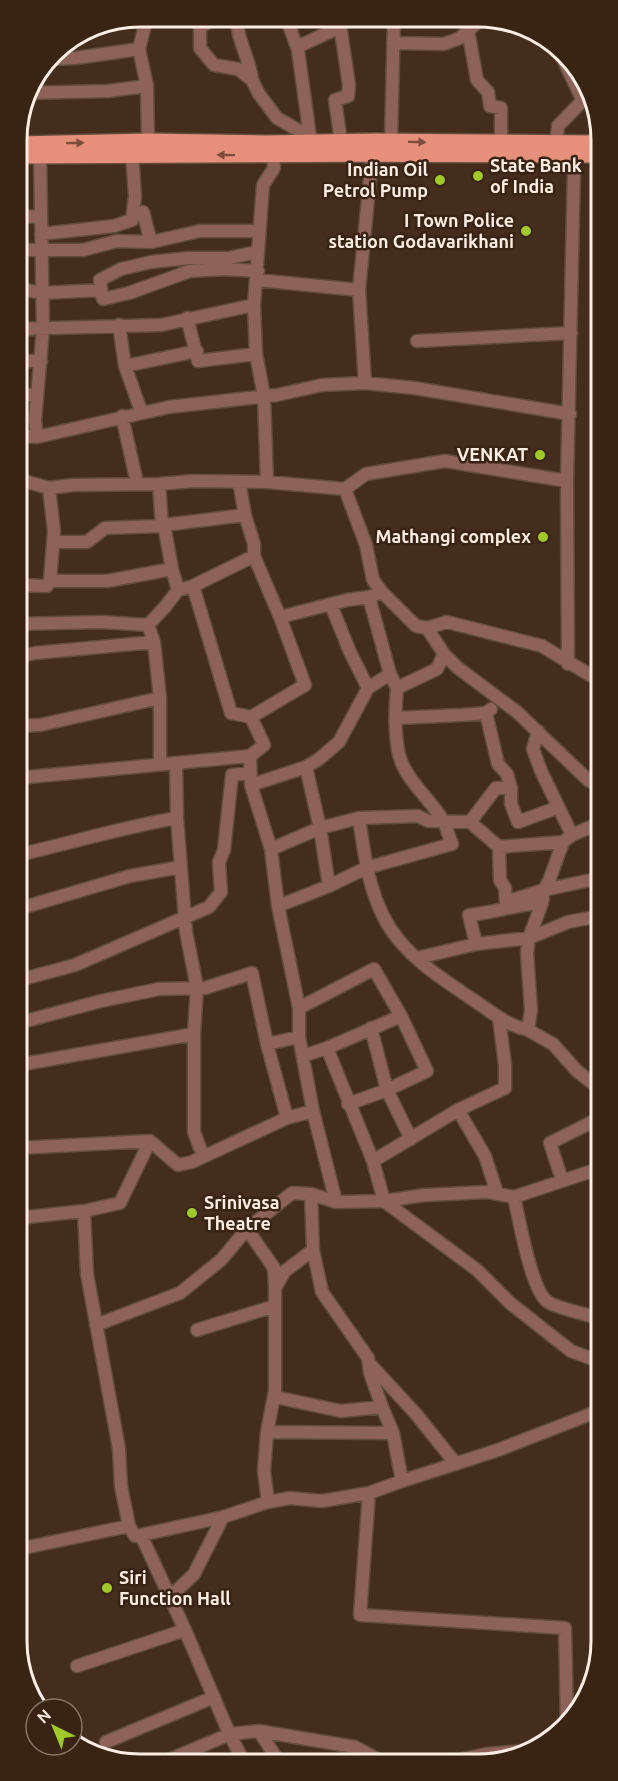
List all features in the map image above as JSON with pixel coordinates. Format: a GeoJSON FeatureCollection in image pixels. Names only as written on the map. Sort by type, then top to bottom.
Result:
{"type":"FeatureCollection","features":[{"type":"Feature","properties":{"kind":"main road"},"geometry":{"type":"LineString","coordinates":[[27,144],[148,141],[266,143],[311,139],[381,148],[566,148],[591,144]]}},
{"type":"Feature","properties":{"kind":"main road"},"geometry":{"type":"LineString","coordinates":[[27,156],[273,155],[501,143],[566,148],[591,153]]}},
{"type":"Feature","properties":{"kind":"street"},"geometry":{"type":"LineString","coordinates":[[144,27],[139,49],[147,86],[148,141]]}},
{"type":"Feature","properties":{"kind":"street"},"geometry":{"type":"LineString","coordinates":[[200,27],[200,48],[214,65],[238,69],[252,80]]}},
{"type":"Feature","properties":{"kind":"street"},"geometry":{"type":"LineString","coordinates":[[238,27],[239,36],[251,66],[252,80],[259,94],[277,118],[311,139]]}},
{"type":"Feature","properties":{"kind":"street"},"geometry":{"type":"LineString","coordinates":[[290,27],[297,46],[311,139]]}},
{"type":"Feature","properties":{"kind":"street"},"geometry":{"type":"LineString","coordinates":[[297,46],[332,27]]}},
{"type":"Feature","properties":{"kind":"street"},"geometry":{"type":"LineString","coordinates":[[340,27],[349,86],[348,96],[335,100],[341,142]]}},
{"type":"Feature","properties":{"kind":"street"},"geometry":{"type":"LineString","coordinates":[[365,383],[359,290],[381,148],[394,27]]}},
{"type":"Feature","properties":{"kind":"street"},"geometry":{"type":"LineString","coordinates":[[393,43],[444,44],[460,38],[466,27]]}},
{"type":"Feature","properties":{"kind":"street"},"geometry":{"type":"LineString","coordinates":[[467,27],[477,80],[488,92],[490,106],[501,108],[501,143]]}},
{"type":"Feature","properties":{"kind":"street"},"geometry":{"type":"LineString","coordinates":[[61,59],[139,49]]}},
{"type":"Feature","properties":{"kind":"street"},"geometry":{"type":"LineString","coordinates":[[38,93],[108,91],[147,86]]}},
{"type":"Feature","properties":{"kind":"street"},"geometry":{"type":"LineString","coordinates":[[568,664],[567,481],[571,333],[566,148],[558,126],[583,100]]}},
{"type":"Feature","properties":{"kind":"street"},"geometry":{"type":"LineString","coordinates":[[41,234],[114,226],[132,220],[135,196],[132,154]]}},
{"type":"Feature","properties":{"kind":"street"},"geometry":{"type":"LineString","coordinates":[[267,482],[264,396],[256,354],[254,305],[263,185],[274,168],[273,155]]}},
{"type":"Feature","properties":{"kind":"street"},"geometry":{"type":"LineString","coordinates":[[37,437],[35,420],[43,329],[40,156]]}},
{"type":"Feature","properties":{"kind":"street"},"geometry":{"type":"LineString","coordinates":[[132,217],[143,212],[151,242]]}},
{"type":"Feature","properties":{"kind":"street"},"geometry":{"type":"LineString","coordinates":[[27,216],[40,217]]}},
{"type":"Feature","properties":{"kind":"street"},"geometry":{"type":"LineString","coordinates":[[27,250],[83,250],[117,241],[151,242],[200,231],[258,231]]}},
{"type":"Feature","properties":{"kind":"street"},"geometry":{"type":"LineString","coordinates":[[102,294],[100,280],[121,269],[151,262],[189,258],[228,258],[258,252]]}},
{"type":"Feature","properties":{"kind":"street"},"geometry":{"type":"LineString","coordinates":[[27,290],[41,293],[129,293],[190,271],[225,269],[257,276],[359,290]]}},
{"type":"Feature","properties":{"kind":"street"},"geometry":{"type":"LineString","coordinates":[[27,329],[161,324],[254,305]]}},
{"type":"Feature","properties":{"kind":"street"},"geometry":{"type":"LineString","coordinates":[[187,318],[198,361],[256,354]]}},
{"type":"Feature","properties":{"kind":"street"},"geometry":{"type":"LineString","coordinates":[[119,325],[125,366],[141,411]]}},
{"type":"Feature","properties":{"kind":"street"},"geometry":{"type":"LineString","coordinates":[[417,341],[571,333]]}},
{"type":"Feature","properties":{"kind":"street"},"geometry":{"type":"LineString","coordinates":[[125,366],[197,351]]}},
{"type":"Feature","properties":{"kind":"street"},"geometry":{"type":"LineString","coordinates":[[27,361],[40,361]]}},
{"type":"Feature","properties":{"kind":"street"},"geometry":{"type":"LineString","coordinates":[[27,436],[37,437],[141,411],[264,396],[322,385],[365,383],[414,388],[570,414]]}},
{"type":"Feature","properties":{"kind":"street"},"geometry":{"type":"LineString","coordinates":[[27,395],[38,395]]}},
{"type":"Feature","properties":{"kind":"street"},"geometry":{"type":"LineString","coordinates":[[122,416],[137,483]]}},
{"type":"Feature","properties":{"kind":"street"},"geometry":{"type":"LineString","coordinates":[[27,482],[49,488],[73,485],[159,484],[193,481],[267,482],[345,489],[366,474],[445,460],[567,481]]}},
{"type":"Feature","properties":{"kind":"street"},"geometry":{"type":"LineString","coordinates":[[193,586],[231,713],[251,717],[305,686],[280,617],[254,556],[254,543],[245,515],[239,482]]}},
{"type":"Feature","properties":{"kind":"street"},"geometry":{"type":"LineString","coordinates":[[159,484],[163,526],[178,590]]}},
{"type":"Feature","properties":{"kind":"street"},"geometry":{"type":"LineString","coordinates":[[27,585],[47,586],[50,581],[54,531],[49,488]]}},
{"type":"Feature","properties":{"kind":"street"},"geometry":{"type":"LineString","coordinates":[[345,489],[366,545],[374,580],[382,592],[416,626],[427,628],[447,622],[542,646],[568,664],[591,675]]}},
{"type":"Feature","properties":{"kind":"street"},"geometry":{"type":"LineString","coordinates":[[53,542],[87,542],[105,528],[163,526],[245,515]]}},
{"type":"Feature","properties":{"kind":"street"},"geometry":{"type":"LineString","coordinates":[[148,625],[178,590],[193,586],[254,556]]}},
{"type":"Feature","properties":{"kind":"street"},"geometry":{"type":"LineString","coordinates":[[50,581],[107,581],[172,569]]}},
{"type":"Feature","properties":{"kind":"street"},"geometry":{"type":"LineString","coordinates":[[280,617],[382,592]]}},
{"type":"Feature","properties":{"kind":"street"},"geometry":{"type":"LineString","coordinates":[[278,906],[329,886],[366,868],[452,844],[443,821],[401,762],[396,737],[397,718],[394,711],[397,688],[390,674],[369,597]]}},
{"type":"Feature","properties":{"kind":"street"},"geometry":{"type":"LineString","coordinates":[[331,605],[368,688]]}},
{"type":"Feature","properties":{"kind":"street"},"geometry":{"type":"LineString","coordinates":[[27,624],[101,622],[148,625]]}},
{"type":"Feature","properties":{"kind":"street"},"geometry":{"type":"LineString","coordinates":[[148,625],[154,642],[159,698],[160,763]]}},
{"type":"Feature","properties":{"kind":"street"},"geometry":{"type":"LineString","coordinates":[[427,628],[444,654],[517,712],[591,782]]}},
{"type":"Feature","properties":{"kind":"street"},"geometry":{"type":"LineString","coordinates":[[27,655],[154,642]]}},
{"type":"Feature","properties":{"kind":"street"},"geometry":{"type":"LineString","coordinates":[[397,688],[437,669],[444,654]]}},
{"type":"Feature","properties":{"kind":"street"},"geometry":{"type":"LineString","coordinates":[[27,978],[75,965],[185,919],[208,907],[221,892],[219,862],[224,850],[232,775],[250,779],[306,767],[339,742],[368,688],[390,674]]}},
{"type":"Feature","properties":{"kind":"street"},"geometry":{"type":"LineString","coordinates":[[27,726],[40,725],[159,698]]}},
{"type":"Feature","properties":{"kind":"street"},"geometry":{"type":"LineString","coordinates":[[397,718],[433,718],[486,712],[503,703]]}},
{"type":"Feature","properties":{"kind":"street"},"geometry":{"type":"LineString","coordinates":[[486,712],[498,764],[507,774],[511,788],[511,804],[518,822],[550,810],[557,804]]}},
{"type":"Feature","properties":{"kind":"street"},"geometry":{"type":"LineString","coordinates":[[27,777],[250,756],[264,745],[251,717]]}},
{"type":"Feature","properties":{"kind":"street"},"geometry":{"type":"LineString","coordinates":[[528,1030],[531,1010],[527,953],[529,938],[542,903],[544,890],[568,838],[557,804],[533,749],[537,731]]}},
{"type":"Feature","properties":{"kind":"street"},"geometry":{"type":"LineString","coordinates":[[250,756],[250,779],[271,849],[278,906],[299,1008],[299,1037],[313,1111],[336,1202]]}},
{"type":"Feature","properties":{"kind":"street"},"geometry":{"type":"LineString","coordinates":[[176,764],[177,818],[185,919],[197,987],[194,1034],[194,1132],[203,1156]]}},
{"type":"Feature","properties":{"kind":"street"},"geometry":{"type":"LineString","coordinates":[[306,767],[320,828],[329,886]]}},
{"type":"Feature","properties":{"kind":"street"},"geometry":{"type":"LineString","coordinates":[[470,822],[496,788],[511,788]]}},
{"type":"Feature","properties":{"kind":"street"},"geometry":{"type":"LineString","coordinates":[[271,849],[320,828],[359,818],[418,816],[428,820],[470,822],[499,847],[500,880],[505,888],[507,904]]}},
{"type":"Feature","properties":{"kind":"street"},"geometry":{"type":"LineString","coordinates":[[27,853],[127,827],[177,818]]}},
{"type":"Feature","properties":{"kind":"street"},"geometry":{"type":"LineString","coordinates":[[359,818],[366,868],[379,907],[397,939],[417,958],[499,1018],[513,1027],[528,1030],[554,1044],[578,1071],[591,1082]]}},
{"type":"Feature","properties":{"kind":"street"},"geometry":{"type":"LineString","coordinates":[[499,847],[568,838],[591,827]]}},
{"type":"Feature","properties":{"kind":"street"},"geometry":{"type":"LineString","coordinates":[[27,906],[130,876],[181,867]]}},
{"type":"Feature","properties":{"kind":"street"},"geometry":{"type":"LineString","coordinates":[[476,944],[469,915],[489,914],[507,904],[544,890],[591,880]]}},
{"type":"Feature","properties":{"kind":"street"},"geometry":{"type":"LineString","coordinates":[[507,904],[542,903]]}},
{"type":"Feature","properties":{"kind":"street"},"geometry":{"type":"LineString","coordinates":[[417,958],[476,944],[529,938],[568,922],[591,918]]}},
{"type":"Feature","properties":{"kind":"street"},"geometry":{"type":"LineString","coordinates":[[299,1008],[374,969],[401,1016],[427,1071],[387,1090],[348,1104]]}},
{"type":"Feature","properties":{"kind":"street"},"geometry":{"type":"LineString","coordinates":[[27,1021],[120,996],[159,989],[205,988],[252,973],[267,1044],[287,1118]]}},
{"type":"Feature","properties":{"kind":"street"},"geometry":{"type":"LineString","coordinates":[[303,1056],[401,1016]]}},
{"type":"Feature","properties":{"kind":"street"},"geometry":{"type":"LineString","coordinates":[[373,1161],[458,1110],[505,1088],[505,1065],[499,1018]]}},
{"type":"Feature","properties":{"kind":"street"},"geometry":{"type":"LineString","coordinates":[[371,1028],[387,1090],[411,1139]]}},
{"type":"Feature","properties":{"kind":"street"},"geometry":{"type":"LineString","coordinates":[[27,1063],[194,1034]]}},
{"type":"Feature","properties":{"kind":"street"},"geometry":{"type":"LineString","coordinates":[[267,1044],[299,1037]]}},
{"type":"Feature","properties":{"kind":"street"},"geometry":{"type":"LineString","coordinates":[[327,1048],[373,1161],[384,1201],[477,1270],[510,1303],[571,1350],[591,1358]]}},
{"type":"Feature","properties":{"kind":"street"},"geometry":{"type":"LineString","coordinates":[[458,1110],[485,1156],[497,1193]]}},
{"type":"Feature","properties":{"kind":"street"},"geometry":{"type":"LineString","coordinates":[[27,1148],[150,1141],[178,1165],[192,1162],[287,1118],[313,1111]]}},
{"type":"Feature","properties":{"kind":"street"},"geometry":{"type":"LineString","coordinates":[[562,1180],[550,1143],[591,1122]]}},
{"type":"Feature","properties":{"kind":"street"},"geometry":{"type":"LineString","coordinates":[[27,1217],[120,1203],[150,1141]]}},
{"type":"Feature","properties":{"kind":"street"},"geometry":{"type":"LineString","coordinates":[[96,1325],[180,1293],[220,1260],[247,1229],[292,1193],[311,1194],[336,1202],[384,1201],[425,1195],[487,1191],[514,1197],[591,1171]]}},
{"type":"Feature","properties":{"kind":"street"},"geometry":{"type":"LineString","coordinates":[[311,1194],[313,1250],[322,1292],[368,1358],[382,1407],[393,1432],[402,1481]]}},
{"type":"Feature","properties":{"kind":"street"},"geometry":{"type":"LineString","coordinates":[[514,1197],[535,1282],[542,1296],[557,1306],[591,1315]]}},
{"type":"Feature","properties":{"kind":"street"},"geometry":{"type":"LineString","coordinates":[[84,1210],[87,1274],[119,1449],[121,1486],[129,1526],[135,1536],[223,1517],[268,1502],[290,1498],[322,1501],[369,1493],[498,1450],[591,1414]]}},
{"type":"Feature","properties":{"kind":"street"},"geometry":{"type":"LineString","coordinates":[[247,1229],[274,1268],[275,1397],[267,1432],[264,1471],[268,1502]]}},
{"type":"Feature","properties":{"kind":"street"},"geometry":{"type":"LineString","coordinates":[[275,1288],[285,1271],[313,1250]]}},
{"type":"Feature","properties":{"kind":"street"},"geometry":{"type":"LineString","coordinates":[[197,1330],[276,1306]]}},
{"type":"Feature","properties":{"kind":"street"},"geometry":{"type":"LineString","coordinates":[[368,1362],[416,1414],[456,1464]]}},
{"type":"Feature","properties":{"kind":"street"},"geometry":{"type":"LineString","coordinates":[[275,1397],[341,1411],[382,1407]]}},
{"type":"Feature","properties":{"kind":"street"},"geometry":{"type":"LineString","coordinates":[[267,1432],[326,1434],[393,1432]]}},
{"type":"Feature","properties":{"kind":"street"},"geometry":{"type":"LineString","coordinates":[[369,1493],[360,1615],[565,1628],[567,1712]]}},
{"type":"Feature","properties":{"kind":"street"},"geometry":{"type":"LineString","coordinates":[[170,1597],[194,1574],[223,1517]]}},
{"type":"Feature","properties":{"kind":"street"},"geometry":{"type":"LineString","coordinates":[[27,1547],[129,1526]]}},
{"type":"Feature","properties":{"kind":"street"},"geometry":{"type":"LineString","coordinates":[[141,1535],[240,1754]]}},
{"type":"Feature","properties":{"kind":"street"},"geometry":{"type":"LineString","coordinates":[[77,1666],[185,1630]]}},
{"type":"Feature","properties":{"kind":"street"},"geometry":{"type":"LineString","coordinates":[[106,1742],[214,1697]]}},
{"type":"Feature","properties":{"kind":"street"},"geometry":{"type":"LineString","coordinates":[[259,1731],[274,1754]]}},
{"type":"Feature","properties":{"kind":"street"},"geometry":{"type":"LineString","coordinates":[[183,1754],[230,1734],[259,1731],[355,1747],[369,1754]]}},
{"type":"Feature","properties":{"kind":"place","name":"State Bank of India"},"geometry":{"type":"Point","coordinates":[478,176]}},
{"type":"Feature","properties":{"kind":"place","name":"Indian Oil Petrol Pump"},"geometry":{"type":"Point","coordinates":[440,180]}},
{"type":"Feature","properties":{"kind":"place","name":"I Town Police station Godavarikhani"},"geometry":{"type":"Point","coordinates":[526,231]}},
{"type":"Feature","properties":{"kind":"place","name":"VENKAT"},"geometry":{"type":"Point","coordinates":[540,455]}},
{"type":"Feature","properties":{"kind":"place","name":"Mathangi complex"},"geometry":{"type":"Point","coordinates":[543,537]}},
{"type":"Feature","properties":{"kind":"place","name":"Srinivasa Theatre"},"geometry":{"type":"Point","coordinates":[192,1213]}},
{"type":"Feature","properties":{"kind":"place","name":"Siri Function Hall"},"geometry":{"type":"Point","coordinates":[107,1588]}}]}
